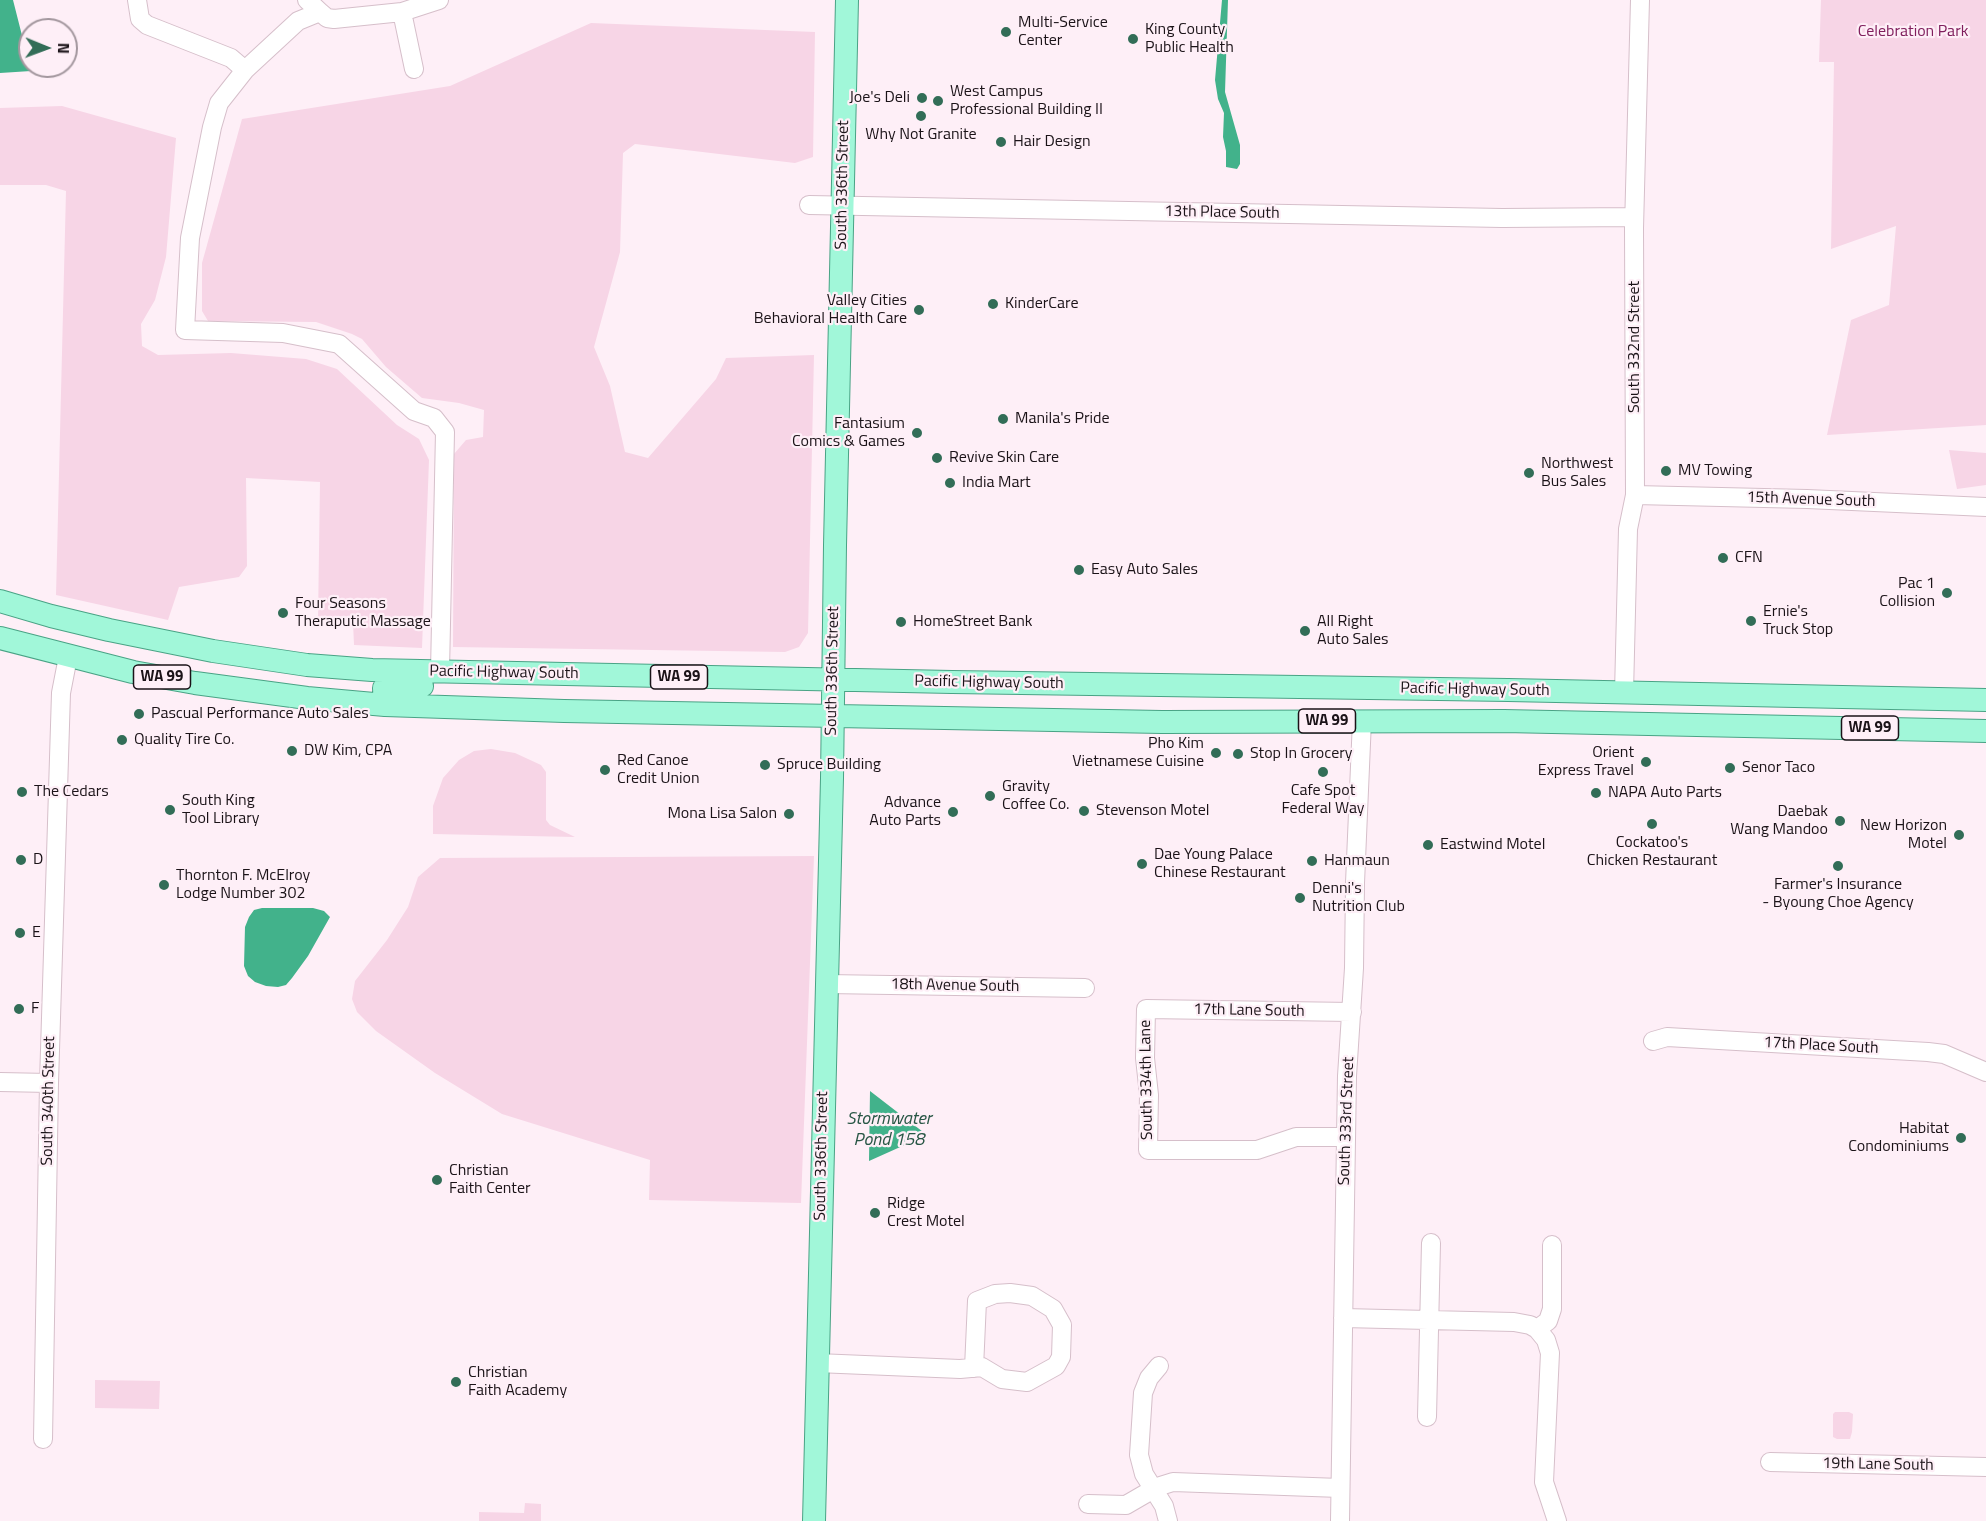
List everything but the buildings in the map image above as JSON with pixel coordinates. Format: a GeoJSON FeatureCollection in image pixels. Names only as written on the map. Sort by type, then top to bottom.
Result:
{"type":"FeatureCollection","features":[{"type":"Feature","properties":{"kind":"main road","name":"South 336th Street"},"geometry":{"type":"LineString","coordinates":[[814,1521],[847,0]]}},
{"type":"Feature","properties":{"kind":"main road","name":"Pacific Highway South"},"geometry":{"type":"LineString","coordinates":[[0,601],[109,630],[255,659],[362,669],[833,680],[1986,700]]}},
{"type":"Feature","properties":{"kind":"main road","name":"Pacific Highway South"},"geometry":{"type":"LineString","coordinates":[[0,638],[68,657],[195,683],[307,698],[385,705],[1162,722],[1479,721],[1986,731]]}},
{"type":"Feature","properties":{"kind":"main road"},"geometry":{"type":"LineString","coordinates":[[385,705],[384,688],[393,685],[453,687],[524,673]]}},
{"type":"Feature","properties":{"kind":"main road"},"geometry":{"type":"LineString","coordinates":[[1362,720],[1367,710],[1377,704],[1444,704],[1486,700],[1529,691]]}},
{"type":"Feature","properties":{"kind":"main road"},"geometry":{"type":"LineString","coordinates":[[1479,721],[1541,708],[1615,709],[1621,703],[1624,693]]}},
{"type":"Feature","properties":{"kind":"street"},"geometry":{"type":"LineString","coordinates":[[137,0],[140,19],[147,25],[231,58],[245,70]]}},
{"type":"Feature","properties":{"kind":"street"},"geometry":{"type":"LineString","coordinates":[[439,0],[402,12],[334,19],[327,18],[313,6],[245,70],[219,103],[212,127],[188,253],[185,330],[283,333],[339,344],[414,411],[434,418],[445,432],[440,671]]}},
{"type":"Feature","properties":{"kind":"street","name":"South 332nd Street"},"geometry":{"type":"LineString","coordinates":[[1624,693],[1628,529],[1635,495],[1634,217],[1640,0]]}},
{"type":"Feature","properties":{"kind":"street"},"geometry":{"type":"LineString","coordinates":[[402,12],[414,69]]}},
{"type":"Feature","properties":{"kind":"street","name":"13th Place South"},"geometry":{"type":"LineString","coordinates":[[809,205],[1490,218],[1634,217]]}},
{"type":"Feature","properties":{"kind":"street","name":"15th Avenue South"},"geometry":{"type":"LineString","coordinates":[[1635,495],[1807,499],[1986,507]]}},
{"type":"Feature","properties":{"kind":"street","name":"South 340th Street"},"geometry":{"type":"LineString","coordinates":[[43,1439],[49,1083],[61,693],[68,657]]}},
{"type":"Feature","properties":{"kind":"street","name":"South 333rd Street"},"geometry":{"type":"LineString","coordinates":[[1340,1521],[1345,1137],[1352,1012],[1362,720]]}},
{"type":"Feature","properties":{"kind":"street","name":"18th Avenue South"},"geometry":{"type":"LineString","coordinates":[[826,984],[1085,988]]}},
{"type":"Feature","properties":{"kind":"street","name":"17th Lane South"},"geometry":{"type":"LineString","coordinates":[[1146,1009],[1352,1012]]}},
{"type":"Feature","properties":{"kind":"street","name":"South 334th Lane"},"geometry":{"type":"LineString","coordinates":[[1146,1009],[1148,1150],[1257,1150],[1296,1137],[1345,1137]]}},
{"type":"Feature","properties":{"kind":"street","name":"17th Place South"},"geometry":{"type":"LineString","coordinates":[[1653,1041],[1667,1037],[1928,1052],[1944,1054],[1986,1072]]}},
{"type":"Feature","properties":{"kind":"street"},"geometry":{"type":"LineString","coordinates":[[0,1082],[49,1083]]}},
{"type":"Feature","properties":{"kind":"street"},"geometry":{"type":"LineString","coordinates":[[1427,1417],[1431,1244]]}},
{"type":"Feature","properties":{"kind":"street"},"geometry":{"type":"LineString","coordinates":[[1537,1329],[1548,1321],[1552,1309],[1552,1245]]}},
{"type":"Feature","properties":{"kind":"street"},"geometry":{"type":"LineString","coordinates":[[818,1363],[960,1369],[975,1368],[982,1367],[1002,1379],[1027,1382],[1056,1366],[1060,1357],[1062,1326],[1053,1309],[1032,1296],[1010,1293],[994,1294],[977,1302],[975,1368]]}},
{"type":"Feature","properties":{"kind":"street"},"geometry":{"type":"LineString","coordinates":[[1343,1318],[1522,1323],[1537,1329],[1546,1340],[1550,1353],[1544,1482],[1547,1497],[1557,1521]]}},
{"type":"Feature","properties":{"kind":"street"},"geometry":{"type":"LineString","coordinates":[[1159,1366],[1146,1386],[1141,1409],[1139,1455],[1144,1474],[1164,1506],[1168,1521]]}},
{"type":"Feature","properties":{"kind":"street","name":"19th Lane South"},"geometry":{"type":"LineString","coordinates":[[1770,1462],[1986,1467]]}},
{"type":"Feature","properties":{"kind":"street"},"geometry":{"type":"LineString","coordinates":[[1088,1504],[1126,1505],[1165,1484],[1179,1482],[1340,1488]]}},
{"type":"Feature","properties":{"kind":"green space","name":"Celebration Park"},"geometry":{"type":"Polygon","coordinates":[[[1821,0],[1986,0],[1986,425],[1827,435],[1851,320],[1889,305],[1896,226],[1831,249],[1834,62],[1819,62],[1821,0]]]}},
{"type":"Feature","properties":{"kind":"green space"},"geometry":{"type":"Polygon","coordinates":[[[591,23],[815,32],[813,157],[795,163],[635,144],[623,153],[620,252],[594,347],[610,386],[625,452],[648,458],[716,379],[726,358],[814,355],[808,633],[799,647],[785,652],[453,647],[454,454],[466,440],[483,437],[484,410],[459,403],[422,398],[386,367],[362,339],[352,334],[316,322],[208,321],[202,311],[202,263],[242,119],[450,86],[591,23]]]}},
{"type":"Feature","properties":{"kind":"green space"},"geometry":{"type":"Polygon","coordinates":[[[62,106],[176,138],[166,257],[155,300],[141,324],[142,346],[158,355],[231,353],[306,359],[337,369],[397,425],[419,439],[429,460],[422,648],[354,645],[353,622],[318,620],[320,482],[246,478],[247,566],[239,577],[179,587],[168,620],[56,595],[66,191],[46,185],[0,185],[0,108],[62,106]]]}},
{"type":"Feature","properties":{"kind":"green space"},"geometry":{"type":"Polygon","coordinates":[[[1949,450],[1986,453],[1986,485],[1957,489],[1949,450]]]}},
{"type":"Feature","properties":{"kind":"green space"},"geometry":{"type":"Polygon","coordinates":[[[491,749],[515,753],[541,765],[546,772],[546,820],[550,825],[575,837],[433,834],[433,806],[443,778],[459,760],[474,751],[491,749]]]}},
{"type":"Feature","properties":{"kind":"green space"},"geometry":{"type":"Polygon","coordinates":[[[814,856],[801,1203],[649,1200],[650,1160],[502,1114],[435,1073],[376,1031],[357,1012],[352,999],[355,981],[387,940],[408,907],[418,877],[440,858],[814,856]]]}},
{"type":"Feature","properties":{"kind":"green space"},"geometry":{"type":"Polygon","coordinates":[[[95,1380],[160,1381],[159,1409],[95,1408],[95,1380]]]}},
{"type":"Feature","properties":{"kind":"green space"},"geometry":{"type":"Polygon","coordinates":[[[1835,1412],[1853,1414],[1850,1439],[1833,1437],[1833,1414],[1835,1412]]]}},
{"type":"Feature","properties":{"kind":"green space"},"geometry":{"type":"Polygon","coordinates":[[[525,1503],[541,1504],[541,1521],[479,1521],[479,1512],[524,1513],[525,1503]]]}},
{"type":"Feature","properties":{"kind":"water"},"geometry":{"type":"Polygon","coordinates":[[[0,0],[13,0],[18,20],[18,72],[0,73],[0,0]]]}},
{"type":"Feature","properties":{"kind":"water"},"geometry":{"type":"Polygon","coordinates":[[[1222,0],[1228,0],[1225,92],[1240,145],[1240,164],[1237,169],[1226,167],[1223,137],[1224,113],[1218,99],[1215,80],[1222,0]]]}},
{"type":"Feature","properties":{"kind":"water"},"geometry":{"type":"Polygon","coordinates":[[[313,908],[324,911],[330,917],[308,956],[286,985],[266,986],[255,982],[248,976],[244,966],[245,927],[254,910],[313,908]]]}},
{"type":"Feature","properties":{"kind":"water","name":"Stormwater Pond 158"},"geometry":{"type":"Polygon","coordinates":[[[870,1091],[927,1135],[869,1161],[870,1091]]]}},
{"type":"Feature","properties":{"kind":"place","name":"Multi-Service Center"},"geometry":{"type":"Point","coordinates":[1006,32]}},
{"type":"Feature","properties":{"kind":"place","name":"King County Public Health"},"geometry":{"type":"Point","coordinates":[1133,39]}},
{"type":"Feature","properties":{"kind":"place","name":"Joe's Deli"},"geometry":{"type":"Point","coordinates":[922,98]}},
{"type":"Feature","properties":{"kind":"place","name":"West Campus Professional Building II"},"geometry":{"type":"Point","coordinates":[938,101]}},
{"type":"Feature","properties":{"kind":"place","name":"Why Not Granite"},"geometry":{"type":"Point","coordinates":[921,116]}},
{"type":"Feature","properties":{"kind":"place","name":"Hair Design"},"geometry":{"type":"Point","coordinates":[1001,142]}},
{"type":"Feature","properties":{"kind":"place","name":"KinderCare"},"geometry":{"type":"Point","coordinates":[993,304]}},
{"type":"Feature","properties":{"kind":"place","name":"Valley Cities Behavioral Health Care"},"geometry":{"type":"Point","coordinates":[919,310]}},
{"type":"Feature","properties":{"kind":"place","name":"Manila's Pride"},"geometry":{"type":"Point","coordinates":[1003,419]}},
{"type":"Feature","properties":{"kind":"place","name":"Fantasium Comics & Games"},"geometry":{"type":"Point","coordinates":[917,433]}},
{"type":"Feature","properties":{"kind":"place","name":"Revive Skin Care"},"geometry":{"type":"Point","coordinates":[937,458]}},
{"type":"Feature","properties":{"kind":"place","name":"MV Towing"},"geometry":{"type":"Point","coordinates":[1666,471]}},
{"type":"Feature","properties":{"kind":"place","name":"Northwest Bus Sales"},"geometry":{"type":"Point","coordinates":[1529,473]}},
{"type":"Feature","properties":{"kind":"place","name":"India Mart"},"geometry":{"type":"Point","coordinates":[950,483]}},
{"type":"Feature","properties":{"kind":"place","name":"CFN"},"geometry":{"type":"Point","coordinates":[1723,558]}},
{"type":"Feature","properties":{"kind":"place","name":"Easy Auto Sales"},"geometry":{"type":"Point","coordinates":[1079,570]}},
{"type":"Feature","properties":{"kind":"place","name":"Pac 1 Collision"},"geometry":{"type":"Point","coordinates":[1947,593]}},
{"type":"Feature","properties":{"kind":"place","name":"Four Seasons Theraputic Massage"},"geometry":{"type":"Point","coordinates":[283,613]}},
{"type":"Feature","properties":{"kind":"place","name":"Ernie's Truck Stop"},"geometry":{"type":"Point","coordinates":[1751,621]}},
{"type":"Feature","properties":{"kind":"place","name":"HomeStreet Bank"},"geometry":{"type":"Point","coordinates":[901,622]}},
{"type":"Feature","properties":{"kind":"place","name":"All Right Auto Sales"},"geometry":{"type":"Point","coordinates":[1305,631]}},
{"type":"Feature","properties":{"kind":"place","name":"Pascual Performance Auto Sales"},"geometry":{"type":"Point","coordinates":[139,714]}},
{"type":"Feature","properties":{"kind":"place","name":"Quality Tire Co."},"geometry":{"type":"Point","coordinates":[122,740]}},
{"type":"Feature","properties":{"kind":"place","name":"DW Kim, CPA"},"geometry":{"type":"Point","coordinates":[292,751]}},
{"type":"Feature","properties":{"kind":"place","name":"Pho Kim Vietnamese Cuisine"},"geometry":{"type":"Point","coordinates":[1216,753]}},
{"type":"Feature","properties":{"kind":"place","name":"Stop In Grocery"},"geometry":{"type":"Point","coordinates":[1238,754]}},
{"type":"Feature","properties":{"kind":"place","name":"Orient Express Travel"},"geometry":{"type":"Point","coordinates":[1646,762]}},
{"type":"Feature","properties":{"kind":"place","name":"Spruce Building"},"geometry":{"type":"Point","coordinates":[765,765]}},
{"type":"Feature","properties":{"kind":"place","name":"Senor Taco"},"geometry":{"type":"Point","coordinates":[1730,768]}},
{"type":"Feature","properties":{"kind":"place","name":"Red Canoe Credit Union"},"geometry":{"type":"Point","coordinates":[605,770]}},
{"type":"Feature","properties":{"kind":"place","name":"Cafe Spot Federal Way"},"geometry":{"type":"Point","coordinates":[1323,772]}},
{"type":"Feature","properties":{"kind":"place","name":"The Cedars"},"geometry":{"type":"Point","coordinates":[22,792]}},
{"type":"Feature","properties":{"kind":"place","name":"NAPA Auto Parts"},"geometry":{"type":"Point","coordinates":[1596,793]}},
{"type":"Feature","properties":{"kind":"place","name":"Gravity Coffee Co."},"geometry":{"type":"Point","coordinates":[990,796]}},
{"type":"Feature","properties":{"kind":"place","name":"South King Tool Library"},"geometry":{"type":"Point","coordinates":[170,810]}},
{"type":"Feature","properties":{"kind":"place","name":"Stevenson Motel"},"geometry":{"type":"Point","coordinates":[1084,811]}},
{"type":"Feature","properties":{"kind":"place","name":"Advance Auto Parts"},"geometry":{"type":"Point","coordinates":[953,812]}},
{"type":"Feature","properties":{"kind":"place","name":"Mona Lisa Salon"},"geometry":{"type":"Point","coordinates":[789,814]}},
{"type":"Feature","properties":{"kind":"place","name":"Daebak Wang Mandoo"},"geometry":{"type":"Point","coordinates":[1840,821]}},
{"type":"Feature","properties":{"kind":"place","name":"Cockatoo's Chicken Restaurant"},"geometry":{"type":"Point","coordinates":[1652,824]}},
{"type":"Feature","properties":{"kind":"place","name":"New Horizon Motel"},"geometry":{"type":"Point","coordinates":[1959,835]}},
{"type":"Feature","properties":{"kind":"place","name":"Eastwind Motel"},"geometry":{"type":"Point","coordinates":[1428,845]}},
{"type":"Feature","properties":{"kind":"place","name":"D"},"geometry":{"type":"Point","coordinates":[21,860]}},
{"type":"Feature","properties":{"kind":"place","name":"Hanmaun"},"geometry":{"type":"Point","coordinates":[1312,861]}},
{"type":"Feature","properties":{"kind":"place","name":"Dae Young Palace Chinese Restaurant"},"geometry":{"type":"Point","coordinates":[1142,864]}},
{"type":"Feature","properties":{"kind":"place","name":"Farmer's Insurance - Byoung Choe Agency"},"geometry":{"type":"Point","coordinates":[1838,866]}},
{"type":"Feature","properties":{"kind":"place","name":"Thornton F. McElroy Lodge Number 302"},"geometry":{"type":"Point","coordinates":[164,885]}},
{"type":"Feature","properties":{"kind":"place","name":"Denni's Nutrition Club"},"geometry":{"type":"Point","coordinates":[1300,898]}},
{"type":"Feature","properties":{"kind":"place","name":"E"},"geometry":{"type":"Point","coordinates":[20,933]}},
{"type":"Feature","properties":{"kind":"place","name":"F"},"geometry":{"type":"Point","coordinates":[19,1009]}},
{"type":"Feature","properties":{"kind":"place","name":"Habitat Condominiums"},"geometry":{"type":"Point","coordinates":[1961,1138]}},
{"type":"Feature","properties":{"kind":"place","name":"Christian Faith Center"},"geometry":{"type":"Point","coordinates":[437,1180]}},
{"type":"Feature","properties":{"kind":"place","name":"Ridge Crest Motel"},"geometry":{"type":"Point","coordinates":[875,1213]}},
{"type":"Feature","properties":{"kind":"place","name":"Christian Faith Academy"},"geometry":{"type":"Point","coordinates":[456,1382]}}]}
